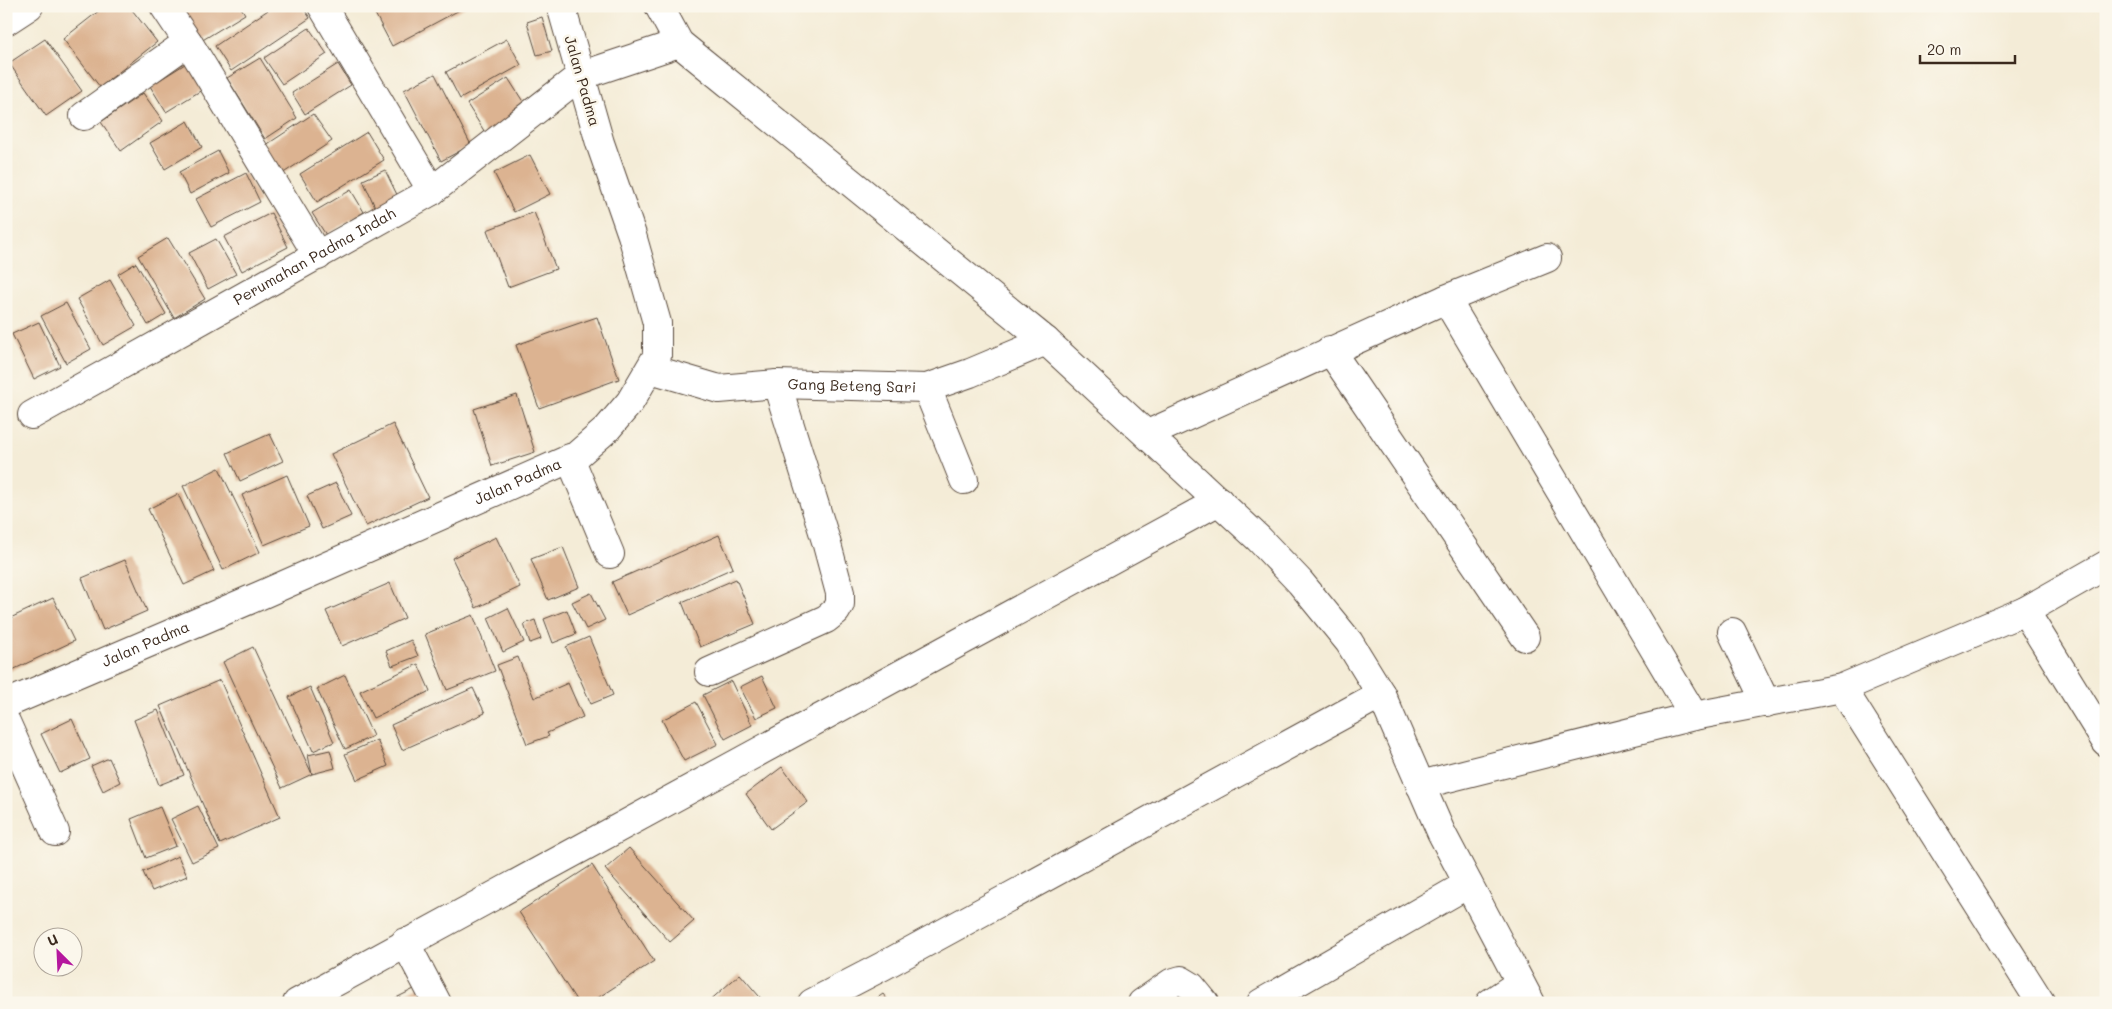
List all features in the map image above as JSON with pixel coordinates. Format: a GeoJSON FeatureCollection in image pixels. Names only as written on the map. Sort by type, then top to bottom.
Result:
{"type":"FeatureCollection","features":[{"type":"Feature","properties":{"kind":"street"},"geometry":{"type":"LineString","coordinates":[[6,21],[29,6]]}},
{"type":"Feature","properties":{"kind":"street"},"geometry":{"type":"LineString","coordinates":[[164,6],[188,42],[318,256]]}},
{"type":"Feature","properties":{"kind":"street"},"geometry":{"type":"LineString","coordinates":[[322,6],[432,191]]}},
{"type":"Feature","properties":{"kind":"street","name":"Jalan Padma"},"geometry":{"type":"LineString","coordinates":[[6,704],[261,595],[576,456],[613,422],[630,402],[657,356],[657,322],[632,235],[600,143],[561,6]]}},
{"type":"Feature","properties":{"kind":"street"},"geometry":{"type":"LineString","coordinates":[[659,6],[680,43],[1046,341],[1259,539],[1300,582],[1348,642],[1381,694],[1440,832],[1526,993],[1490,1003]]}},
{"type":"Feature","properties":{"kind":"street"},"geometry":{"type":"LineString","coordinates":[[84,116],[188,42]]}},
{"type":"Feature","properties":{"kind":"street","name":"Perumahan Padma Indah"},"geometry":{"type":"LineString","coordinates":[[32,415],[432,191],[580,76],[680,43]]}},
{"type":"Feature","properties":{"kind":"street"},"geometry":{"type":"LineString","coordinates":[[1148,434],[1330,350],[1446,299],[1547,258]]}},
{"type":"Feature","properties":{"kind":"street"},"geometry":{"type":"LineString","coordinates":[[1446,299],[1694,716]]}},
{"type":"Feature","properties":{"kind":"street","name":"Gang Beteng Sari"},"geometry":{"type":"LineString","coordinates":[[651,369],[719,388],[776,384],[927,388],[970,373],[1046,341]]}},
{"type":"Feature","properties":{"kind":"street"},"geometry":{"type":"LineString","coordinates":[[1330,350],[1525,637]]}},
{"type":"Feature","properties":{"kind":"street"},"geometry":{"type":"LineString","coordinates":[[709,672],[826,620],[836,611],[840,604],[840,593],[834,568],[776,384]]}},
{"type":"Feature","properties":{"kind":"street"},"geometry":{"type":"LineString","coordinates":[[927,388],[964,480]]}},
{"type":"Feature","properties":{"kind":"street"},"geometry":{"type":"LineString","coordinates":[[570,458],[610,554]]}},
{"type":"Feature","properties":{"kind":"street"},"geometry":{"type":"LineString","coordinates":[[297,1003],[405,942],[1219,502]]}},
{"type":"Feature","properties":{"kind":"street"},"geometry":{"type":"LineString","coordinates":[[1420,785],[1694,716],[1842,688],[2025,611],[2106,565]]}},
{"type":"Feature","properties":{"kind":"street"},"geometry":{"type":"LineString","coordinates":[[2025,611],[2106,742]]}},
{"type":"Feature","properties":{"kind":"street"},"geometry":{"type":"LineString","coordinates":[[1732,632],[1766,703]]}},
{"type":"Feature","properties":{"kind":"street"},"geometry":{"type":"LineString","coordinates":[[1842,688],[2041,1003]]}},
{"type":"Feature","properties":{"kind":"street"},"geometry":{"type":"LineString","coordinates":[[813,1003],[1381,694]]}},
{"type":"Feature","properties":{"kind":"street"},"geometry":{"type":"LineString","coordinates":[[6,722],[55,832]]}},
{"type":"Feature","properties":{"kind":"street"},"geometry":{"type":"LineString","coordinates":[[1261,1003],[1468,884]]}},
{"type":"Feature","properties":{"kind":"street"},"geometry":{"type":"LineString","coordinates":[[405,942],[437,1003]]}},
{"type":"Feature","properties":{"kind":"street"},"geometry":{"type":"LineString","coordinates":[[1142,1003],[1171,983],[1181,980],[1191,986],[1205,1003]]}},
{"type":"Feature","properties":{"kind":"building"},"geometry":{"type":"Polygon","coordinates":[[[105,6],[129,6],[157,42],[100,87],[63,39],[105,6]]]}},
{"type":"Feature","properties":{"kind":"building"},"geometry":{"type":"Polygon","coordinates":[[[197,6],[240,6],[245,14],[201,41],[184,14],[197,6]]]}},
{"type":"Feature","properties":{"kind":"building"},"geometry":{"type":"Polygon","coordinates":[[[274,6],[302,6],[310,18],[231,71],[215,46],[274,6]]]}},
{"type":"Feature","properties":{"kind":"building"},"geometry":{"type":"Polygon","coordinates":[[[371,6],[467,6],[392,46],[371,6]]]}},
{"type":"Feature","properties":{"kind":"building"},"geometry":{"type":"Polygon","coordinates":[[[542,17],[552,51],[537,55],[527,22],[542,17]]]}},
{"type":"Feature","properties":{"kind":"building"},"geometry":{"type":"Polygon","coordinates":[[[309,28],[327,54],[282,84],[264,58],[309,28]]]}},
{"type":"Feature","properties":{"kind":"building"},"geometry":{"type":"Polygon","coordinates":[[[45,39],[82,91],[46,116],[9,63],[45,39]]]}},
{"type":"Feature","properties":{"kind":"building"},"geometry":{"type":"Polygon","coordinates":[[[507,39],[521,65],[460,99],[446,72],[507,39]]]}},
{"type":"Feature","properties":{"kind":"building"},"geometry":{"type":"Polygon","coordinates":[[[260,58],[297,118],[265,139],[227,78],[260,58]]]}},
{"type":"Feature","properties":{"kind":"building"},"geometry":{"type":"Polygon","coordinates":[[[193,59],[210,85],[166,112],[150,86],[193,59]]]}},
{"type":"Feature","properties":{"kind":"building"},"geometry":{"type":"Polygon","coordinates":[[[338,64],[351,85],[305,114],[292,93],[338,64]]]}},
{"type":"Feature","properties":{"kind":"building"},"geometry":{"type":"Polygon","coordinates":[[[435,74],[471,145],[441,161],[404,90],[435,74]]]}},
{"type":"Feature","properties":{"kind":"building"},"geometry":{"type":"Polygon","coordinates":[[[508,78],[529,111],[488,137],[467,104],[508,78]]]}},
{"type":"Feature","properties":{"kind":"building"},"geometry":{"type":"Polygon","coordinates":[[[143,93],[163,121],[121,151],[101,122],[143,93]]]}},
{"type":"Feature","properties":{"kind":"building"},"geometry":{"type":"Polygon","coordinates":[[[313,114],[332,141],[282,174],[263,147],[313,114]]]}},
{"type":"Feature","properties":{"kind":"building"},"geometry":{"type":"Polygon","coordinates":[[[188,121],[202,147],[165,169],[150,143],[188,121]]]}},
{"type":"Feature","properties":{"kind":"building"},"geometry":{"type":"Polygon","coordinates":[[[367,132],[384,160],[317,202],[300,174],[367,132]]]}},
{"type":"Feature","properties":{"kind":"building"},"geometry":{"type":"Polygon","coordinates":[[[218,151],[229,173],[190,194],[179,172],[218,151]]]}},
{"type":"Feature","properties":{"kind":"building"},"geometry":{"type":"Polygon","coordinates":[[[530,155],[550,194],[514,212],[494,173],[530,155]]]}},
{"type":"Feature","properties":{"kind":"building"},"geometry":{"type":"Polygon","coordinates":[[[385,170],[402,205],[379,216],[363,180],[385,170]]]}},
{"type":"Feature","properties":{"kind":"building"},"geometry":{"type":"Polygon","coordinates":[[[246,173],[260,202],[211,227],[196,199],[246,173]]]}},
{"type":"Feature","properties":{"kind":"building"},"geometry":{"type":"Polygon","coordinates":[[[351,190],[364,212],[326,235],[312,213],[351,190]]]}},
{"type":"Feature","properties":{"kind":"building"},"geometry":{"type":"Polygon","coordinates":[[[534,212],[556,269],[508,287],[487,230],[534,212]]]}},
{"type":"Feature","properties":{"kind":"building"},"geometry":{"type":"Polygon","coordinates":[[[271,213],[288,247],[242,271],[224,237],[271,213]]]}},
{"type":"Feature","properties":{"kind":"building"},"geometry":{"type":"Polygon","coordinates":[[[168,238],[205,299],[174,318],[138,256],[168,238]]]}},
{"type":"Feature","properties":{"kind":"building"},"geometry":{"type":"Polygon","coordinates":[[[216,239],[236,274],[208,289],[189,253],[216,239]]]}},
{"type":"Feature","properties":{"kind":"building"},"geometry":{"type":"Polygon","coordinates":[[[136,263],[166,314],[148,325],[118,274],[136,263]]]}},
{"type":"Feature","properties":{"kind":"building"},"geometry":{"type":"Polygon","coordinates":[[[110,280],[136,326],[103,345],[77,299],[110,280]]]}},
{"type":"Feature","properties":{"kind":"building"},"geometry":{"type":"Polygon","coordinates":[[[66,303],[91,349],[66,363],[41,316],[66,303]]]}},
{"type":"Feature","properties":{"kind":"building"},"geometry":{"type":"Polygon","coordinates":[[[597,317],[619,379],[539,408],[516,345],[597,317]]]}},
{"type":"Feature","properties":{"kind":"building"},"geometry":{"type":"Polygon","coordinates":[[[39,322],[60,366],[34,379],[12,334],[39,322]]]}},
{"type":"Feature","properties":{"kind":"building"},"geometry":{"type":"Polygon","coordinates":[[[517,395],[535,452],[492,466],[474,409],[517,395]]]}},
{"type":"Feature","properties":{"kind":"building"},"geometry":{"type":"Polygon","coordinates":[[[393,424],[428,497],[366,526],[331,454],[393,424]]]}},
{"type":"Feature","properties":{"kind":"building"},"geometry":{"type":"Polygon","coordinates":[[[270,434],[283,461],[240,481],[227,453],[270,434]]]}},
{"type":"Feature","properties":{"kind":"building"},"geometry":{"type":"Polygon","coordinates":[[[219,468],[260,552],[223,570],[183,486],[219,468]]]}},
{"type":"Feature","properties":{"kind":"building"},"geometry":{"type":"Polygon","coordinates":[[[287,475],[309,526],[264,545],[242,495],[287,475]]]}},
{"type":"Feature","properties":{"kind":"building"},"geometry":{"type":"Polygon","coordinates":[[[336,483],[351,516],[322,529],[307,496],[336,483]]]}},
{"type":"Feature","properties":{"kind":"building"},"geometry":{"type":"Polygon","coordinates":[[[178,494],[214,571],[184,585],[148,509],[178,494]]]}},
{"type":"Feature","properties":{"kind":"building"},"geometry":{"type":"Polygon","coordinates":[[[719,535],[733,568],[627,615],[612,582],[719,535]]]}},
{"type":"Feature","properties":{"kind":"building"},"geometry":{"type":"Polygon","coordinates":[[[496,537],[520,587],[476,608],[452,558],[496,537]]]}},
{"type":"Feature","properties":{"kind":"building"},"geometry":{"type":"Polygon","coordinates":[[[563,547],[579,587],[548,600],[531,559],[563,547]]]}},
{"type":"Feature","properties":{"kind":"building"},"geometry":{"type":"Polygon","coordinates":[[[125,560],[147,611],[103,630],[82,578],[125,560]]]}},
{"type":"Feature","properties":{"kind":"building"},"geometry":{"type":"Polygon","coordinates":[[[736,579],[755,624],[700,647],[682,602],[736,579]]]}},
{"type":"Feature","properties":{"kind":"building"},"geometry":{"type":"Polygon","coordinates":[[[390,583],[405,618],[342,646],[326,611],[390,583]]]}},
{"type":"Feature","properties":{"kind":"building"},"geometry":{"type":"Polygon","coordinates":[[[591,593],[605,620],[586,629],[572,602],[591,593]]]}},
{"type":"Feature","properties":{"kind":"building"},"geometry":{"type":"Polygon","coordinates":[[[53,598],[74,641],[6,673],[6,620],[53,598]]]}},
{"type":"Feature","properties":{"kind":"building"},"geometry":{"type":"Polygon","coordinates":[[[508,608],[524,642],[503,652],[488,618],[508,608]]]}},
{"type":"Feature","properties":{"kind":"building"},"geometry":{"type":"Polygon","coordinates":[[[567,610],[576,634],[553,643],[544,619],[567,610]]]}},
{"type":"Feature","properties":{"kind":"building"},"geometry":{"type":"Polygon","coordinates":[[[473,615],[495,671],[447,690],[425,634],[473,615]]]}},
{"type":"Feature","properties":{"kind":"building"},"geometry":{"type":"Polygon","coordinates":[[[535,620],[541,639],[530,643],[524,624],[535,620]]]}},
{"type":"Feature","properties":{"kind":"building"},"geometry":{"type":"Polygon","coordinates":[[[589,637],[613,695],[591,704],[566,647],[589,637]]]}},
{"type":"Feature","properties":{"kind":"building"},"geometry":{"type":"Polygon","coordinates":[[[411,640],[418,656],[392,666],[386,651],[411,640]]]}},
{"type":"Feature","properties":{"kind":"building"},"geometry":{"type":"Polygon","coordinates":[[[253,647],[312,774],[282,788],[223,662],[253,647]]]}},
{"type":"Feature","properties":{"kind":"building"},"geometry":{"type":"Polygon","coordinates":[[[518,657],[534,698],[568,683],[583,717],[547,733],[549,736],[527,744],[497,665],[518,657]]]}},
{"type":"Feature","properties":{"kind":"building"},"geometry":{"type":"Polygon","coordinates":[[[418,664],[430,691],[373,718],[360,691],[418,664]]]}},
{"type":"Feature","properties":{"kind":"building"},"geometry":{"type":"Polygon","coordinates":[[[345,675],[373,736],[345,749],[317,689],[345,675]]]}},
{"type":"Feature","properties":{"kind":"building"},"geometry":{"type":"Polygon","coordinates":[[[762,676],[777,708],[756,718],[740,687],[762,676]]]}},
{"type":"Feature","properties":{"kind":"building"},"geometry":{"type":"Polygon","coordinates":[[[220,680],[280,817],[220,844],[160,706],[220,680]]]}},
{"type":"Feature","properties":{"kind":"building"},"geometry":{"type":"Polygon","coordinates":[[[731,681],[752,725],[725,739],[703,695],[731,681]]]}},
{"type":"Feature","properties":{"kind":"building"},"geometry":{"type":"Polygon","coordinates":[[[310,687],[334,742],[313,751],[289,697],[310,687]]]}},
{"type":"Feature","properties":{"kind":"building"},"geometry":{"type":"Polygon","coordinates":[[[473,688],[485,713],[402,750],[391,725],[473,688]]]}},
{"type":"Feature","properties":{"kind":"building"},"geometry":{"type":"Polygon","coordinates":[[[696,702],[718,744],[684,761],[662,720],[696,702]]]}},
{"type":"Feature","properties":{"kind":"building"},"geometry":{"type":"Polygon","coordinates":[[[158,710],[184,775],[159,785],[134,720],[158,710]]]}},
{"type":"Feature","properties":{"kind":"building"},"geometry":{"type":"Polygon","coordinates":[[[72,719],[90,759],[60,773],[41,734],[72,719]]]}},
{"type":"Feature","properties":{"kind":"building"},"geometry":{"type":"Polygon","coordinates":[[[377,740],[388,766],[357,780],[345,754],[377,740]]]}},
{"type":"Feature","properties":{"kind":"building"},"geometry":{"type":"Polygon","coordinates":[[[330,750],[335,768],[312,774],[308,755],[330,750]]]}},
{"type":"Feature","properties":{"kind":"building"},"geometry":{"type":"Polygon","coordinates":[[[109,758],[120,782],[103,791],[91,766],[109,758]]]}},
{"type":"Feature","properties":{"kind":"building"},"geometry":{"type":"Polygon","coordinates":[[[782,767],[808,802],[771,829],[746,794],[782,767]]]}},
{"type":"Feature","properties":{"kind":"building"},"geometry":{"type":"Polygon","coordinates":[[[198,806],[219,849],[192,862],[171,819],[198,806]]]}},
{"type":"Feature","properties":{"kind":"building"},"geometry":{"type":"Polygon","coordinates":[[[160,807],[176,846],[146,858],[131,819],[160,807]]]}},
{"type":"Feature","properties":{"kind":"building"},"geometry":{"type":"Polygon","coordinates":[[[629,848],[694,921],[670,942],[605,869],[629,848]]]}},
{"type":"Feature","properties":{"kind":"building"},"geometry":{"type":"Polygon","coordinates":[[[178,856],[187,876],[152,891],[143,872],[178,856]]]}},
{"type":"Feature","properties":{"kind":"building"},"geometry":{"type":"Polygon","coordinates":[[[592,865],[654,961],[590,1003],[578,1003],[519,912],[592,865]]]}},
{"type":"Feature","properties":{"kind":"building"},"geometry":{"type":"Polygon","coordinates":[[[740,974],[765,1003],[707,1003],[740,974]]]}},
{"type":"Feature","properties":{"kind":"building"},"geometry":{"type":"Polygon","coordinates":[[[420,986],[428,1003],[386,1003],[420,986]]]}},
{"type":"Feature","properties":{"kind":"building"},"geometry":{"type":"Polygon","coordinates":[[[883,994],[890,1003],[870,1003],[883,994]]]}}]}
